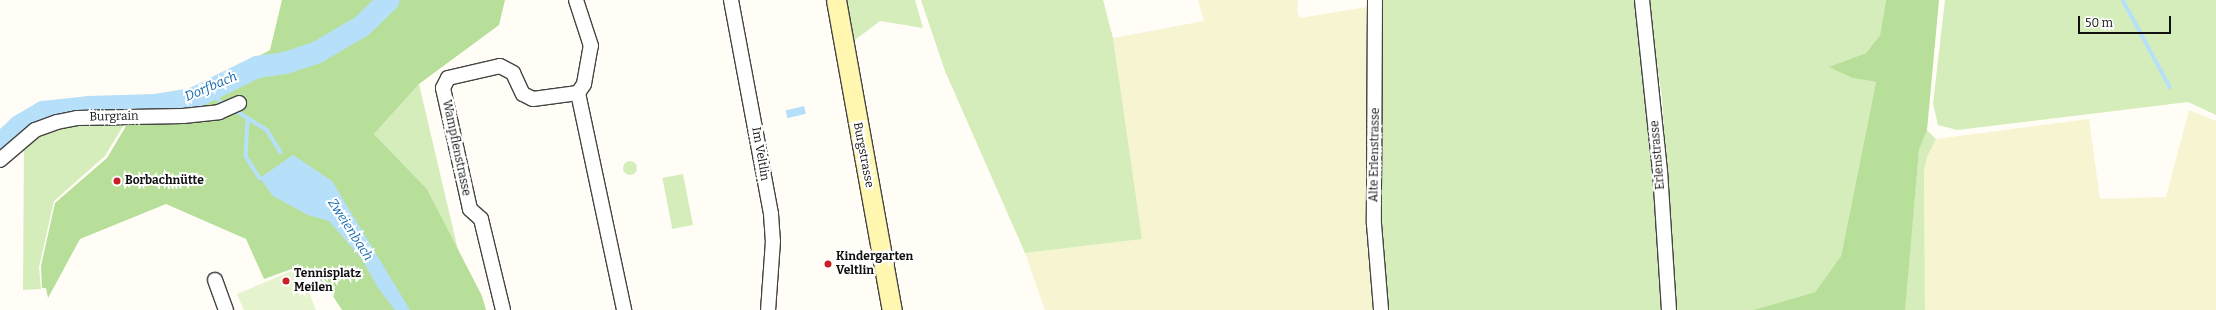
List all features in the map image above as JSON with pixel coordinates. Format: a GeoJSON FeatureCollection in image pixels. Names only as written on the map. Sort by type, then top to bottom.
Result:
{"type":"FeatureCollection","features":[{"type":"Feature","properties":{"kind":"street"},"geometry":{"type":"LineString","coordinates":[[576,0],[591,46],[584,84],[578,93],[624,310]]}},
{"type":"Feature","properties":{"kind":"street","name":"Im Veltlin"},"geometry":{"type":"LineString","coordinates":[[731,0],[771,214],[773,241],[768,310]]}},
{"type":"Feature","properties":{"kind":"street","name":"Burgstrasse"},"geometry":{"type":"LineString","coordinates":[[836,0],[892,310]]}},
{"type":"Feature","properties":{"kind":"street","name":"Alte Erlenstrasse"},"geometry":{"type":"LineString","coordinates":[[1375,0],[1374,224],[1381,310]]}},
{"type":"Feature","properties":{"kind":"street","name":"Erlenstrasse"},"geometry":{"type":"LineString","coordinates":[[1642,0],[1660,171],[1669,310]]}},
{"type":"Feature","properties":{"kind":"street","name":"Wampflenstrasse"},"geometry":{"type":"LineString","coordinates":[[503,310],[482,219],[470,209],[443,88],[448,78],[500,66],[513,73],[524,94],[533,100],[578,93]]}},
{"type":"Feature","properties":{"kind":"street","name":"Burgrain"},"geometry":{"type":"LineString","coordinates":[[0,160],[34,130],[57,122],[77,118],[183,116],[219,112],[239,103]]}},
{"type":"Feature","properties":{"kind":"street"},"geometry":{"type":"LineString","coordinates":[[215,280],[226,310]]}},
{"type":"Feature","properties":{"kind":"shaded area"},"geometry":{"type":"Polygon","coordinates":[[[1198,0],[1298,0],[1297,11],[1300,18],[1373,6],[1379,310],[1045,310],[1025,253],[1141,239],[1113,38],[1204,21],[1198,0]]]}},
{"type":"Feature","properties":{"kind":"shaded area"},"geometry":{"type":"Polygon","coordinates":[[[2189,110],[2216,121],[2216,310],[1925,310],[1924,171],[1926,157],[1936,139],[2089,119],[2100,199],[2166,197],[2189,110]]]}},
{"type":"Feature","properties":{"kind":"green space"},"geometry":{"type":"Polygon","coordinates":[[[282,0],[505,0],[499,25],[419,84],[374,134],[427,189],[482,296],[486,310],[342,310],[325,284],[300,266],[264,279],[246,239],[166,204],[80,239],[48,298],[46,288],[42,288],[41,266],[55,203],[107,158],[126,126],[270,50],[282,0]]]}},
{"type":"Feature","properties":{"kind":"green space"},"geometry":{"type":"Polygon","coordinates":[[[843,0],[915,0],[923,28],[880,21],[851,43],[843,0]]]}},
{"type":"Feature","properties":{"kind":"green space"},"geometry":{"type":"Polygon","coordinates":[[[921,0],[1103,0],[1113,38],[1142,239],[1025,253],[945,71],[921,0]]]}},
{"type":"Feature","properties":{"kind":"green space"},"geometry":{"type":"Polygon","coordinates":[[[1379,0],[1637,0],[1643,37],[1664,310],[1383,310],[1378,253],[1379,0]]]}},
{"type":"Feature","properties":{"kind":"green space"},"geometry":{"type":"Polygon","coordinates":[[[1647,0],[1886,0],[1880,35],[1866,53],[1830,67],[1852,78],[1876,82],[1841,256],[1815,292],[1753,310],[1675,310],[1662,97],[1647,0]]]}},
{"type":"Feature","properties":{"kind":"green space"},"geometry":{"type":"Polygon","coordinates":[[[1886,0],[1939,0],[1927,130],[1919,150],[1905,310],[1753,310],[1815,292],[1841,256],[1876,82],[1852,78],[1829,67],[1866,53],[1880,35],[1886,0]]]}},
{"type":"Feature","properties":{"kind":"green space"},"geometry":{"type":"Polygon","coordinates":[[[1945,0],[2216,0],[2216,115],[2188,102],[1957,130],[1938,125],[1933,104],[1945,0]]]}},
{"type":"Feature","properties":{"kind":"green space"},"geometry":{"type":"Polygon","coordinates":[[[419,84],[458,250],[427,189],[374,134],[419,84]]]}},
{"type":"Feature","properties":{"kind":"green space"},"geometry":{"type":"Polygon","coordinates":[[[77,120],[126,121],[105,156],[54,201],[39,267],[41,289],[23,290],[24,144],[37,135],[77,120]]]}},
{"type":"Feature","properties":{"kind":"green space"},"geometry":{"type":"Polygon","coordinates":[[[1927,130],[1936,139],[1927,157],[1924,171],[1925,310],[1904,310],[1919,150],[1927,130]]]}},
{"type":"Feature","properties":{"kind":"green space"},"geometry":{"type":"Polygon","coordinates":[[[630,161],[635,163],[637,168],[635,173],[630,175],[625,173],[623,168],[625,163],[630,161]]]}},
{"type":"Feature","properties":{"kind":"green space"},"geometry":{"type":"Polygon","coordinates":[[[683,174],[693,225],[672,229],[662,178],[683,174]]]}},
{"type":"Feature","properties":{"kind":"green space","name":"Tennisplatz Meilen"},"geometry":{"type":"Polygon","coordinates":[[[299,268],[316,310],[244,310],[237,294],[299,268]]]}},
{"type":"Feature","properties":{"kind":"water"},"geometry":{"type":"Polygon","coordinates":[[[804,106],[806,114],[787,118],[786,111],[804,106]]]}},
{"type":"Feature","properties":{"kind":"water"},"geometry":{"type":"Polygon","coordinates":[[[293,155],[332,181],[410,310],[395,310],[378,288],[362,259],[329,221],[308,215],[273,196],[260,178],[293,155]]]}},
{"type":"Feature","properties":{"kind":"waterway","name":"Dorfbach"},"geometry":{"type":"LineString","coordinates":[[0,144],[19,126],[43,112],[88,107],[154,105],[192,99],[257,67],[285,63],[316,53],[362,26],[389,0]]}},
{"type":"Feature","properties":{"kind":"waterway"},"geometry":{"type":"LineString","coordinates":[[2123,0],[2170,87]]}},
{"type":"Feature","properties":{"kind":"waterway","name":"Zweienbach"},"geometry":{"type":"LineString","coordinates":[[209,91],[224,104]]}},
{"type":"Feature","properties":{"kind":"waterway","name":"Zweienbach"},"geometry":{"type":"LineString","coordinates":[[235,110],[267,130],[281,152]]}},
{"type":"Feature","properties":{"kind":"waterway","name":"Zweienbach"},"geometry":{"type":"LineString","coordinates":[[248,119],[246,156],[260,178]]}},
{"type":"Feature","properties":{"kind":"place","name":"Borbachnütte"},"geometry":{"type":"Point","coordinates":[117,181]}},
{"type":"Feature","properties":{"kind":"place","name":"Kindergarten Veltlin"},"geometry":{"type":"Point","coordinates":[828,264]}},
{"type":"Feature","properties":{"kind":"place","name":"Tennisplatz Meilen"},"geometry":{"type":"Point","coordinates":[286,281]}}]}
